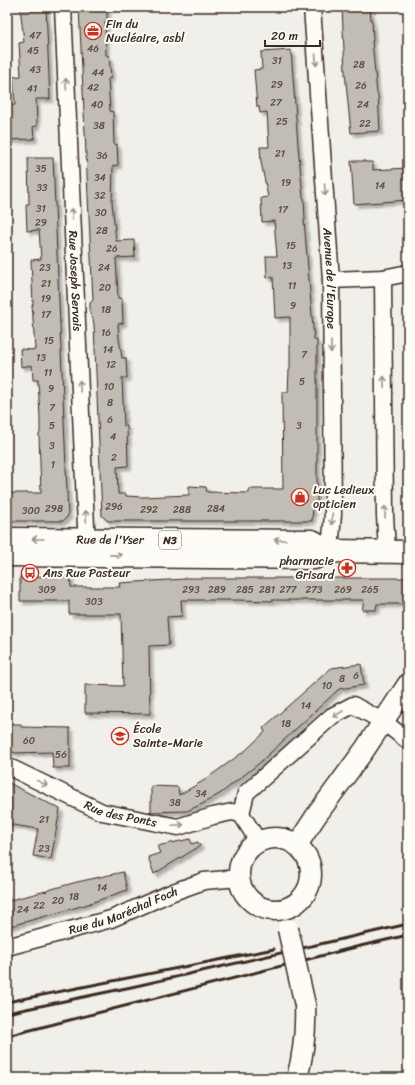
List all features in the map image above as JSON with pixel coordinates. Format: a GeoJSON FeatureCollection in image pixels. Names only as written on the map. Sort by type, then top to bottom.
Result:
{"type":"FeatureCollection","features":[{"type":"Feature","properties":{"kind":"main road","name":"Rue de l'Yser"},"geometry":{"type":"LineString","coordinates":[[7,539],[87,547]]}},
{"type":"Feature","properties":{"kind":"main road","name":"Rue de l'Yser"},"geometry":{"type":"LineString","coordinates":[[7,554],[87,547],[312,540],[330,551]]}},
{"type":"Feature","properties":{"kind":"main road"},"geometry":{"type":"LineString","coordinates":[[330,551],[408,552]]}},
{"type":"Feature","properties":{"kind":"street","name":"Rue Joseph Servais"},"geometry":{"type":"LineString","coordinates":[[63,7],[87,547]]}},
{"type":"Feature","properties":{"kind":"street","name":"Avenue de l'Europe"},"geometry":{"type":"LineString","coordinates":[[312,7],[331,280],[332,514],[330,551]]}},
{"type":"Feature","properties":{"kind":"street"},"geometry":{"type":"LineString","coordinates":[[331,280],[383,278],[408,273]]}},
{"type":"Feature","properties":{"kind":"street"},"geometry":{"type":"LineString","coordinates":[[383,278],[385,515],[387,551]]}},
{"type":"Feature","properties":{"kind":"street"},"geometry":{"type":"LineString","coordinates":[[297,845],[316,816],[384,722],[408,684]]}},
{"type":"Feature","properties":{"kind":"street"},"geometry":{"type":"LineString","coordinates":[[258,841],[241,814],[246,793],[332,716],[353,705],[384,722],[408,741]]}},
{"type":"Feature","properties":{"kind":"street","name":"Rue des Ponts"},"geometry":{"type":"LineString","coordinates":[[7,766],[102,812],[178,827],[213,816],[232,812],[241,814]]}},
{"type":"Feature","properties":{"kind":"street"},"geometry":{"type":"LineString","coordinates":[[278,838],[290,841],[297,845],[304,852],[309,862],[311,876],[307,891],[298,902],[283,909],[266,909],[254,904],[244,893],[239,878],[240,866],[250,846],[258,841],[278,838]]}},
{"type":"Feature","properties":{"kind":"street","name":"Rue du Maréchal Foch"},"geometry":{"type":"LineString","coordinates":[[7,947],[111,918],[173,892],[204,881],[239,878]]}},
{"type":"Feature","properties":{"kind":"street"},"geometry":{"type":"LineString","coordinates":[[283,909],[305,1005],[305,1039],[297,1078]]}},
{"type":"Feature","properties":{"kind":"building"},"geometry":{"type":"Polygon","coordinates":[[[20,7],[46,7],[50,99],[36,99],[37,126],[33,127],[34,139],[7,140],[7,105],[15,105],[13,77],[21,76],[19,43],[24,42],[20,7]]]}},
{"type":"Feature","properties":{"kind":"building"},"geometry":{"type":"Polygon","coordinates":[[[79,7],[107,7],[107,22],[105,22],[106,55],[109,56],[111,78],[108,79],[110,111],[113,112],[114,145],[117,144],[118,165],[113,166],[112,203],[116,241],[134,240],[135,257],[116,258],[118,298],[122,299],[123,323],[118,324],[119,339],[122,358],[126,358],[127,378],[122,378],[124,426],[127,426],[128,466],[117,467],[118,494],[126,494],[126,496],[142,497],[189,495],[189,486],[206,487],[207,492],[249,493],[249,489],[283,489],[282,392],[288,392],[290,369],[290,317],[275,318],[273,277],[267,278],[266,256],[277,256],[274,221],[262,222],[261,198],[268,197],[261,162],[260,147],[269,147],[267,112],[260,113],[259,107],[257,107],[254,70],[262,69],[261,52],[291,50],[298,145],[304,198],[304,220],[314,340],[317,340],[317,504],[313,506],[312,521],[108,521],[102,516],[94,325],[90,314],[90,303],[93,300],[79,7]]]}},
{"type":"Feature","properties":{"kind":"building"},"geometry":{"type":"Polygon","coordinates":[[[342,7],[370,7],[380,131],[351,133],[345,73],[342,7]]]}},
{"type":"Feature","properties":{"kind":"building"},"geometry":{"type":"Polygon","coordinates":[[[28,158],[53,158],[68,516],[63,521],[7,521],[7,493],[41,493],[38,380],[33,380],[32,365],[21,367],[20,349],[35,350],[31,260],[41,259],[39,230],[27,231],[26,204],[29,204],[28,158]]]}},
{"type":"Feature","properties":{"kind":"building"},"geometry":{"type":"Polygon","coordinates":[[[351,161],[373,162],[373,170],[408,168],[408,200],[354,204],[351,161]]]}},
{"type":"Feature","properties":{"kind":"building"},"geometry":{"type":"Polygon","coordinates":[[[20,576],[70,577],[71,587],[120,587],[119,583],[185,578],[408,578],[407,604],[377,604],[376,610],[362,610],[364,600],[181,600],[182,616],[167,617],[169,645],[149,646],[150,714],[85,713],[85,685],[123,686],[121,614],[69,614],[69,601],[20,601],[20,576]]]}},
{"type":"Feature","properties":{"kind":"building"},"geometry":{"type":"Polygon","coordinates":[[[361,664],[364,685],[339,689],[257,765],[221,793],[187,811],[149,812],[151,811],[151,786],[178,787],[179,795],[203,781],[246,750],[265,732],[263,728],[331,668],[361,664]]]}},
{"type":"Feature","properties":{"kind":"building"},"geometry":{"type":"Polygon","coordinates":[[[7,724],[21,724],[21,727],[70,728],[70,768],[53,768],[52,752],[15,753],[7,749],[7,724]]]}},
{"type":"Feature","properties":{"kind":"building"},"geometry":{"type":"Polygon","coordinates":[[[7,782],[60,809],[51,859],[33,856],[38,829],[7,824],[7,782]]]}},
{"type":"Feature","properties":{"kind":"building"},"geometry":{"type":"Polygon","coordinates":[[[190,839],[192,844],[198,842],[200,846],[154,874],[148,857],[160,853],[157,846],[190,839]]]}},
{"type":"Feature","properties":{"kind":"building"},"geometry":{"type":"Polygon","coordinates":[[[123,872],[127,890],[85,905],[7,927],[7,901],[46,892],[48,890],[77,882],[123,872]]]}},
{"type":"Feature","properties":{"kind":"railway"},"geometry":{"type":"LineString","coordinates":[[7,1013],[136,986],[408,924]]}},
{"type":"Feature","properties":{"kind":"railway"},"geometry":{"type":"LineString","coordinates":[[7,1036],[408,935]]}},
{"type":"Feature","properties":{"kind":"railway"},"geometry":{"type":"LineString","coordinates":[[7,1002],[274,949]]}},
{"type":"Feature","properties":{"kind":"place","name":"Fin du Nucléaire, asbl"},"geometry":{"type":"Point","coordinates":[93,31]}},
{"type":"Feature","properties":{"kind":"place","name":"Luc Ledieux opticien"},"geometry":{"type":"Point","coordinates":[300,497]}},
{"type":"Feature","properties":{"kind":"place","name":"pharmacie Grisard"},"geometry":{"type":"Point","coordinates":[347,568]}},
{"type":"Feature","properties":{"kind":"place","name":"Ans Rue Pasteur"},"geometry":{"type":"Point","coordinates":[30,573]}},
{"type":"Feature","properties":{"kind":"place","name":"École Sainte-Marie"},"geometry":{"type":"Point","coordinates":[120,736]}}]}
